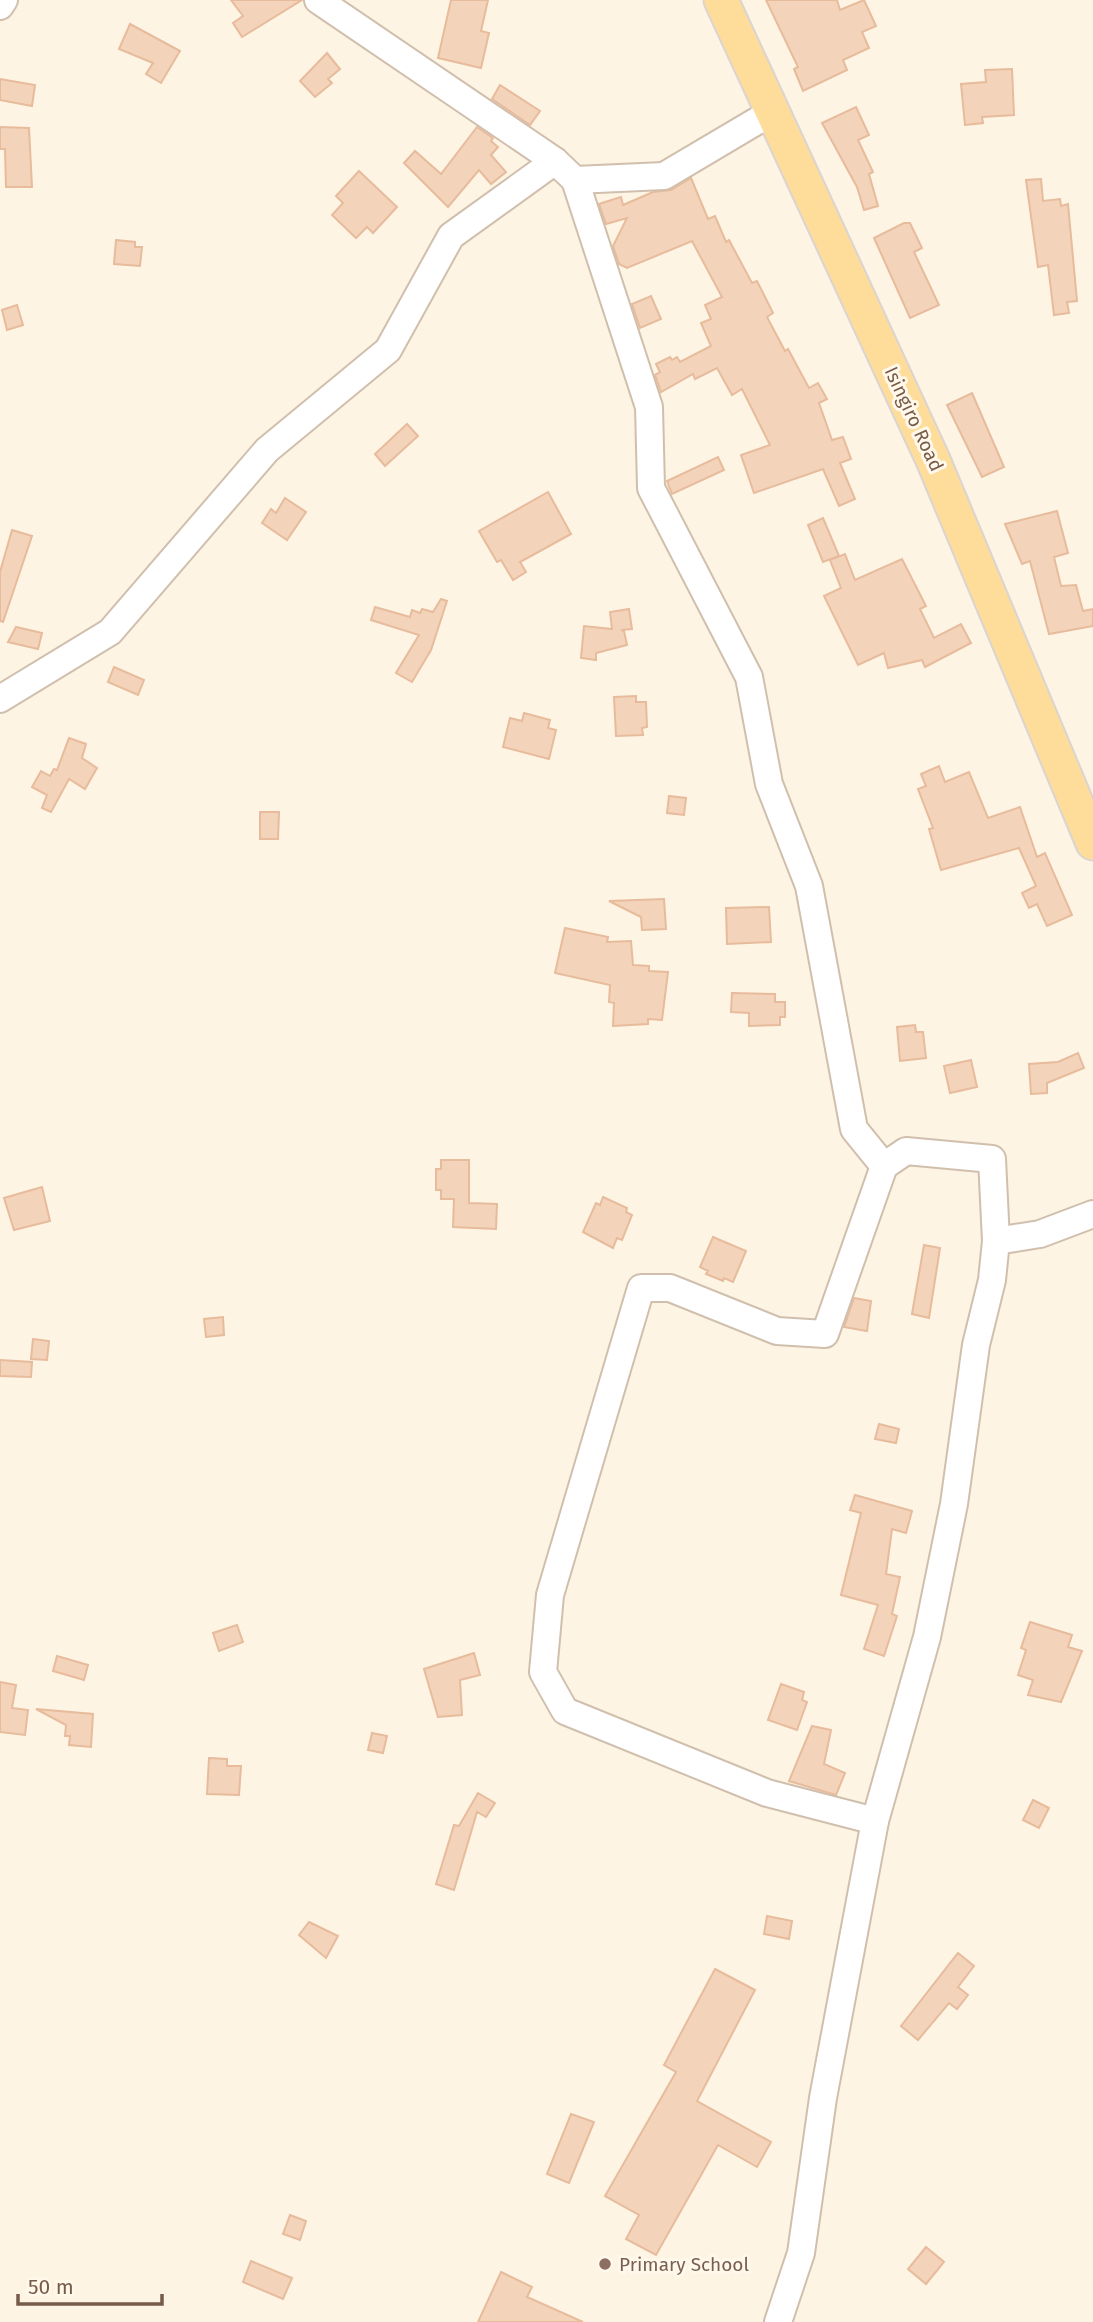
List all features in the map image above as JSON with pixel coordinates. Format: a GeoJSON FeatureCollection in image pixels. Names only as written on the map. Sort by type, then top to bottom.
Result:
{"type":"FeatureCollection","features":[{"type":"Feature","properties":{"kind":"main road","name":"Isingiro Road"},"geometry":{"type":"LineString","coordinates":[[721,0],[933,460],[1093,843]]}},
{"type":"Feature","properties":{"kind":"street"},"geometry":{"type":"LineString","coordinates":[[0,6],[4,0]]}},
{"type":"Feature","properties":{"kind":"street"},"geometry":{"type":"LineString","coordinates":[[318,0],[555,161],[575,180],[649,407],[651,488],[749,677],[769,784],[809,886],[854,1129],[884,1166]]}},
{"type":"Feature","properties":{"kind":"street"},"geometry":{"type":"LineString","coordinates":[[575,180],[664,176],[772,112]]}},
{"type":"Feature","properties":{"kind":"street"},"geometry":{"type":"LineString","coordinates":[[0,699],[110,632],[267,450],[388,350],[451,236],[555,161]]}},
{"type":"Feature","properties":{"kind":"street"},"geometry":{"type":"LineString","coordinates":[[778,2322],[801,2253],[823,2098],[874,1821],[927,1637],[954,1504],[976,1345],[992,1280],[996,1241],[992,1159],[906,1151],[884,1166],[825,1334],[777,1331],[670,1288],[641,1288],[550,1595],[543,1672],[565,1711],[767,1793],[874,1821]]}},
{"type":"Feature","properties":{"kind":"street"},"geometry":{"type":"LineString","coordinates":[[996,1241],[1040,1234],[1093,1214]]}},
{"type":"Feature","properties":{"kind":"building"},"geometry":{"type":"Polygon","coordinates":[[[231,0],[302,0],[242,37],[233,23],[243,16],[231,0]]]}},
{"type":"Feature","properties":{"kind":"building"},"geometry":{"type":"Polygon","coordinates":[[[451,0],[488,0],[481,31],[489,33],[481,68],[438,58],[451,0]]]}},
{"type":"Feature","properties":{"kind":"building"},"geometry":{"type":"Polygon","coordinates":[[[766,0],[837,0],[840,10],[864,0],[876,26],[862,32],[869,48],[843,60],[847,70],[803,91],[794,69],[798,67],[766,0]]]}},
{"type":"Feature","properties":{"kind":"building"},"geometry":{"type":"Polygon","coordinates":[[[130,24],[180,51],[161,83],[146,74],[153,63],[119,49],[130,24]]]}},
{"type":"Feature","properties":{"kind":"building"},"geometry":{"type":"Polygon","coordinates":[[[327,53],[340,69],[328,79],[332,83],[315,97],[300,81],[327,53]]]}},
{"type":"Feature","properties":{"kind":"building"},"geometry":{"type":"Polygon","coordinates":[[[1012,69],[1014,115],[982,117],[983,123],[965,125],[961,84],[986,82],[985,70],[1012,69]]]}},
{"type":"Feature","properties":{"kind":"building"},"geometry":{"type":"Polygon","coordinates":[[[0,79],[35,85],[32,106],[0,100],[0,79]]]}},
{"type":"Feature","properties":{"kind":"building"},"geometry":{"type":"Polygon","coordinates":[[[500,85],[540,111],[530,125],[492,99],[500,85]]]}},
{"type":"Feature","properties":{"kind":"building"},"geometry":{"type":"Polygon","coordinates":[[[856,107],[869,135],[858,140],[873,172],[869,174],[878,206],[864,210],[857,187],[822,123],[856,107]]]}},
{"type":"Feature","properties":{"kind":"building"},"geometry":{"type":"Polygon","coordinates":[[[0,127],[29,128],[32,187],[6,187],[5,149],[0,149],[0,127]]]}},
{"type":"Feature","properties":{"kind":"building"},"geometry":{"type":"Polygon","coordinates":[[[477,127],[493,138],[491,141],[498,147],[491,155],[506,172],[491,184],[479,170],[448,207],[404,163],[415,151],[441,174],[477,127]]]}},
{"type":"Feature","properties":{"kind":"building"},"geometry":{"type":"Polygon","coordinates":[[[359,171],[397,207],[373,233],[367,227],[356,238],[332,215],[343,203],[336,196],[359,171]]]}},
{"type":"Feature","properties":{"kind":"building"},"geometry":{"type":"Polygon","coordinates":[[[691,178],[708,219],[715,216],[726,242],[729,240],[752,283],[757,281],[773,313],[767,317],[785,351],[788,349],[809,388],[818,383],[827,399],[819,403],[832,440],[843,437],[851,459],[840,463],[855,499],[839,506],[823,469],[754,493],[741,455],[770,445],[742,389],[732,395],[717,368],[695,379],[693,374],[661,392],[655,375],[660,372],[656,364],[670,357],[672,360],[677,357],[680,362],[711,346],[701,323],[711,319],[705,305],[722,297],[692,241],[627,268],[619,264],[613,246],[627,218],[606,224],[599,204],[621,197],[623,205],[653,192],[671,190],[691,178]]]}},
{"type":"Feature","properties":{"kind":"building"},"geometry":{"type":"Polygon","coordinates":[[[1041,179],[1043,201],[1060,199],[1061,206],[1068,204],[1077,301],[1067,302],[1069,313],[1054,315],[1048,265],[1038,267],[1026,180],[1041,179]]]}},
{"type":"Feature","properties":{"kind":"building"},"geometry":{"type":"Polygon","coordinates":[[[904,223],[910,223],[922,248],[914,252],[939,305],[910,318],[874,238],[904,223]]]}},
{"type":"Feature","properties":{"kind":"building"},"geometry":{"type":"Polygon","coordinates":[[[116,240],[135,242],[135,247],[142,247],[140,266],[114,264],[116,240]]]}},
{"type":"Feature","properties":{"kind":"building"},"geometry":{"type":"Polygon","coordinates":[[[651,296],[661,319],[640,328],[632,304],[651,296]]]}},
{"type":"Feature","properties":{"kind":"building"},"geometry":{"type":"Polygon","coordinates":[[[17,305],[23,325],[7,330],[2,310],[17,305]]]}},
{"type":"Feature","properties":{"kind":"building"},"geometry":{"type":"Polygon","coordinates":[[[972,393],[1004,467],[982,477],[947,405],[972,393]]]}},
{"type":"Feature","properties":{"kind":"building"},"geometry":{"type":"Polygon","coordinates":[[[407,424],[418,436],[385,466],[375,454],[407,424]]]}},
{"type":"Feature","properties":{"kind":"building"},"geometry":{"type":"Polygon","coordinates":[[[718,457],[724,470],[672,494],[667,481],[718,457]]]}},
{"type":"Feature","properties":{"kind":"building"},"geometry":{"type":"Polygon","coordinates":[[[548,492],[571,534],[520,562],[526,572],[513,580],[501,560],[497,562],[479,531],[548,492]]]}},
{"type":"Feature","properties":{"kind":"building"},"geometry":{"type":"Polygon","coordinates":[[[285,498],[306,512],[287,540],[262,523],[271,509],[276,513],[285,498]]]}},
{"type":"Feature","properties":{"kind":"building"},"geometry":{"type":"Polygon","coordinates":[[[1057,511],[1068,553],[1054,557],[1061,586],[1076,585],[1083,611],[1093,609],[1093,626],[1049,634],[1030,561],[1022,564],[1005,524],[1057,511]]]}},
{"type":"Feature","properties":{"kind":"building"},"geometry":{"type":"Polygon","coordinates":[[[823,518],[839,556],[823,562],[808,525],[823,518]]]}},
{"type":"Feature","properties":{"kind":"building"},"geometry":{"type":"Polygon","coordinates":[[[12,530],[32,536],[3,622],[0,621],[0,572],[12,530]]]}},
{"type":"Feature","properties":{"kind":"building"},"geometry":{"type":"Polygon","coordinates":[[[845,554],[855,580],[902,559],[926,606],[920,609],[934,638],[961,624],[971,643],[925,667],[922,660],[888,668],[884,653],[858,665],[824,596],[841,588],[830,560],[845,554]]]}},
{"type":"Feature","properties":{"kind":"building"},"geometry":{"type":"Polygon","coordinates":[[[441,599],[447,601],[431,650],[412,682],[396,673],[419,635],[371,620],[375,607],[410,617],[412,610],[420,613],[422,609],[433,612],[441,599]]]}},
{"type":"Feature","properties":{"kind":"building"},"geometry":{"type":"Polygon","coordinates":[[[629,609],[632,629],[621,630],[624,631],[627,645],[596,653],[596,660],[581,658],[584,626],[612,629],[610,612],[629,609]]]}},
{"type":"Feature","properties":{"kind":"building"},"geometry":{"type":"Polygon","coordinates":[[[16,627],[42,633],[38,649],[8,642],[16,627]]]}},
{"type":"Feature","properties":{"kind":"building"},"geometry":{"type":"Polygon","coordinates":[[[114,667],[144,680],[138,695],[108,682],[114,667]]]}},
{"type":"Feature","properties":{"kind":"building"},"geometry":{"type":"Polygon","coordinates":[[[636,696],[636,702],[646,702],[647,727],[642,728],[643,735],[616,736],[614,697],[636,696]]]}},
{"type":"Feature","properties":{"kind":"building"},"geometry":{"type":"Polygon","coordinates":[[[524,713],[550,720],[548,728],[556,730],[549,759],[503,747],[510,718],[522,721],[524,713]]]}},
{"type":"Feature","properties":{"kind":"building"},"geometry":{"type":"Polygon","coordinates":[[[69,738],[86,744],[82,758],[97,768],[85,789],[69,779],[51,812],[42,808],[47,795],[32,787],[41,771],[50,776],[54,769],[57,770],[69,738]]]}},
{"type":"Feature","properties":{"kind":"building"},"geometry":{"type":"Polygon","coordinates":[[[939,766],[945,782],[969,772],[988,818],[1020,807],[1037,857],[1045,853],[1072,915],[1047,926],[1037,904],[1029,908],[1022,893],[1036,886],[1019,848],[941,870],[929,829],[933,828],[918,789],[926,786],[921,774],[939,766]]]}},
{"type":"Feature","properties":{"kind":"building"},"geometry":{"type":"Polygon","coordinates":[[[669,796],[686,798],[684,815],[667,813],[669,796]]]}},
{"type":"Feature","properties":{"kind":"building"},"geometry":{"type":"Polygon","coordinates":[[[260,812],[279,812],[278,839],[260,839],[260,812]]]}},
{"type":"Feature","properties":{"kind":"building"},"geometry":{"type":"Polygon","coordinates":[[[664,899],[666,929],[642,930],[641,917],[609,901],[664,899]]]}},
{"type":"Feature","properties":{"kind":"building"},"geometry":{"type":"Polygon","coordinates":[[[769,907],[771,942],[727,944],[726,908],[769,907]]]}},
{"type":"Feature","properties":{"kind":"building"},"geometry":{"type":"Polygon","coordinates":[[[565,928],[608,937],[607,942],[631,941],[633,965],[649,966],[649,971],[668,972],[662,1020],[648,1019],[648,1024],[613,1026],[614,1003],[609,1002],[610,985],[555,973],[565,928]]]}},
{"type":"Feature","properties":{"kind":"building"},"geometry":{"type":"Polygon","coordinates":[[[732,993],[775,994],[775,1002],[785,1002],[785,1017],[780,1017],[780,1025],[749,1026],[749,1013],[731,1012],[732,993]]]}},
{"type":"Feature","properties":{"kind":"building"},"geometry":{"type":"Polygon","coordinates":[[[915,1025],[916,1032],[923,1032],[926,1058],[900,1061],[897,1027],[915,1025]]]}},
{"type":"Feature","properties":{"kind":"building"},"geometry":{"type":"Polygon","coordinates":[[[1078,1053],[1084,1068],[1047,1083],[1047,1093],[1031,1094],[1029,1064],[1058,1062],[1078,1053]]]}},
{"type":"Feature","properties":{"kind":"building"},"geometry":{"type":"Polygon","coordinates":[[[971,1060],[977,1087],[950,1093],[944,1066],[971,1060]]]}},
{"type":"Feature","properties":{"kind":"building"},"geometry":{"type":"Polygon","coordinates":[[[441,1160],[469,1160],[469,1203],[497,1204],[496,1229],[453,1227],[454,1199],[441,1199],[441,1190],[436,1190],[436,1169],[441,1169],[441,1160]]]}},
{"type":"Feature","properties":{"kind":"building"},"geometry":{"type":"Polygon","coordinates":[[[42,1187],[50,1221],[14,1230],[4,1198],[42,1187]]]}},
{"type":"Feature","properties":{"kind":"building"},"geometry":{"type":"Polygon","coordinates":[[[603,1197],[627,1208],[626,1212],[632,1215],[622,1240],[617,1238],[613,1248],[583,1232],[596,1203],[600,1205],[603,1197]]]}},
{"type":"Feature","properties":{"kind":"building"},"geometry":{"type":"Polygon","coordinates":[[[713,1237],[746,1251],[733,1282],[706,1274],[708,1271],[700,1267],[713,1237]]]}},
{"type":"Feature","properties":{"kind":"building"},"geometry":{"type":"Polygon","coordinates":[[[924,1245],[940,1248],[929,1318],[912,1314],[924,1245]]]}},
{"type":"Feature","properties":{"kind":"building"},"geometry":{"type":"Polygon","coordinates":[[[854,1298],[871,1301],[867,1331],[844,1327],[854,1298]]]}},
{"type":"Feature","properties":{"kind":"building"},"geometry":{"type":"Polygon","coordinates":[[[223,1317],[224,1335],[206,1337],[204,1319],[223,1317]]]}},
{"type":"Feature","properties":{"kind":"building"},"geometry":{"type":"Polygon","coordinates":[[[33,1339],[49,1341],[47,1360],[31,1359],[33,1339]]]}},
{"type":"Feature","properties":{"kind":"building"},"geometry":{"type":"Polygon","coordinates":[[[0,1360],[32,1362],[31,1377],[0,1376],[0,1360]]]}},
{"type":"Feature","properties":{"kind":"building"},"geometry":{"type":"Polygon","coordinates":[[[879,1424],[899,1429],[896,1443],[875,1439],[879,1424]]]}},
{"type":"Feature","properties":{"kind":"building"},"geometry":{"type":"Polygon","coordinates":[[[855,1495],[912,1511],[906,1533],[892,1529],[886,1574],[900,1577],[892,1614],[897,1616],[884,1656],[864,1649],[878,1605],[841,1595],[861,1513],[850,1510],[855,1495]]]}},
{"type":"Feature","properties":{"kind":"building"},"geometry":{"type":"Polygon","coordinates":[[[1030,1622],[1072,1635],[1068,1647],[1082,1651],[1061,1702],[1028,1695],[1033,1680],[1018,1675],[1026,1650],[1021,1648],[1030,1622]]]}},
{"type":"Feature","properties":{"kind":"building"},"geometry":{"type":"Polygon","coordinates":[[[237,1625],[243,1642],[219,1651],[213,1633],[237,1625]]]}},
{"type":"Feature","properties":{"kind":"building"},"geometry":{"type":"Polygon","coordinates":[[[474,1653],[480,1675],[460,1680],[462,1715],[438,1717],[424,1669],[474,1653]]]}},
{"type":"Feature","properties":{"kind":"building"},"geometry":{"type":"Polygon","coordinates":[[[57,1656],[88,1665],[84,1680],[53,1671],[57,1656]]]}},
{"type":"Feature","properties":{"kind":"building"},"geometry":{"type":"Polygon","coordinates":[[[0,1682],[16,1685],[12,1708],[28,1710],[25,1735],[0,1732],[0,1682]]]}},
{"type":"Feature","properties":{"kind":"building"},"geometry":{"type":"Polygon","coordinates":[[[781,1684],[804,1692],[802,1700],[807,1702],[797,1730],[768,1720],[781,1684]]]}},
{"type":"Feature","properties":{"kind":"building"},"geometry":{"type":"Polygon","coordinates":[[[36,1709],[93,1714],[91,1747],[69,1745],[70,1736],[65,1736],[66,1725],[36,1709]]]}},
{"type":"Feature","properties":{"kind":"building"},"geometry":{"type":"Polygon","coordinates":[[[812,1726],[831,1730],[824,1764],[845,1773],[836,1795],[789,1781],[812,1726]]]}},
{"type":"Feature","properties":{"kind":"building"},"geometry":{"type":"Polygon","coordinates":[[[372,1733],[387,1736],[383,1753],[368,1750],[372,1733]]]}},
{"type":"Feature","properties":{"kind":"building"},"geometry":{"type":"Polygon","coordinates":[[[209,1758],[227,1759],[227,1766],[241,1766],[239,1795],[207,1794],[209,1758]]]}},
{"type":"Feature","properties":{"kind":"building"},"geometry":{"type":"Polygon","coordinates":[[[478,1793],[495,1803],[486,1817],[477,1812],[454,1890],[436,1884],[454,1825],[459,1826],[478,1793]]]}},
{"type":"Feature","properties":{"kind":"building"},"geometry":{"type":"Polygon","coordinates":[[[1033,1800],[1049,1808],[1039,1828],[1023,1820],[1033,1800]]]}},
{"type":"Feature","properties":{"kind":"building"},"geometry":{"type":"Polygon","coordinates":[[[767,1916],[792,1921],[789,1939],[764,1934],[767,1916]]]}},
{"type":"Feature","properties":{"kind":"building"},"geometry":{"type":"Polygon","coordinates":[[[309,1922],[338,1936],[326,1958],[299,1935],[309,1922]]]}},
{"type":"Feature","properties":{"kind":"building"},"geometry":{"type":"Polygon","coordinates":[[[958,1953],[974,1966],[958,1987],[968,1995],[957,2009],[949,2003],[918,2040],[901,2026],[958,1953]]]}},
{"type":"Feature","properties":{"kind":"building"},"geometry":{"type":"Polygon","coordinates":[[[715,1969],[755,1990],[697,2101],[771,2142],[757,2167],[718,2145],[656,2255],[626,2239],[639,2215],[605,2196],[676,2072],[664,2065],[715,1969]]]}},
{"type":"Feature","properties":{"kind":"building"},"geometry":{"type":"Polygon","coordinates":[[[571,2114],[594,2122],[569,2183],[547,2174],[571,2114]]]}},
{"type":"Feature","properties":{"kind":"building"},"geometry":{"type":"Polygon","coordinates":[[[290,2215],[306,2221],[300,2240],[283,2234],[290,2215]]]}},
{"type":"Feature","properties":{"kind":"building"},"geometry":{"type":"Polygon","coordinates":[[[926,2247],[944,2262],[926,2284],[908,2269],[926,2247]]]}},
{"type":"Feature","properties":{"kind":"building"},"geometry":{"type":"Polygon","coordinates":[[[251,2261],[292,2278],[283,2299],[243,2282],[251,2261]]]}},
{"type":"Feature","properties":{"kind":"building"},"geometry":{"type":"Polygon","coordinates":[[[501,2272],[532,2287],[527,2297],[583,2322],[478,2322],[501,2272]]]}},
{"type":"Feature","properties":{"kind":"place","name":"Primary School"},"geometry":{"type":"Point","coordinates":[605,2264]}}]}
